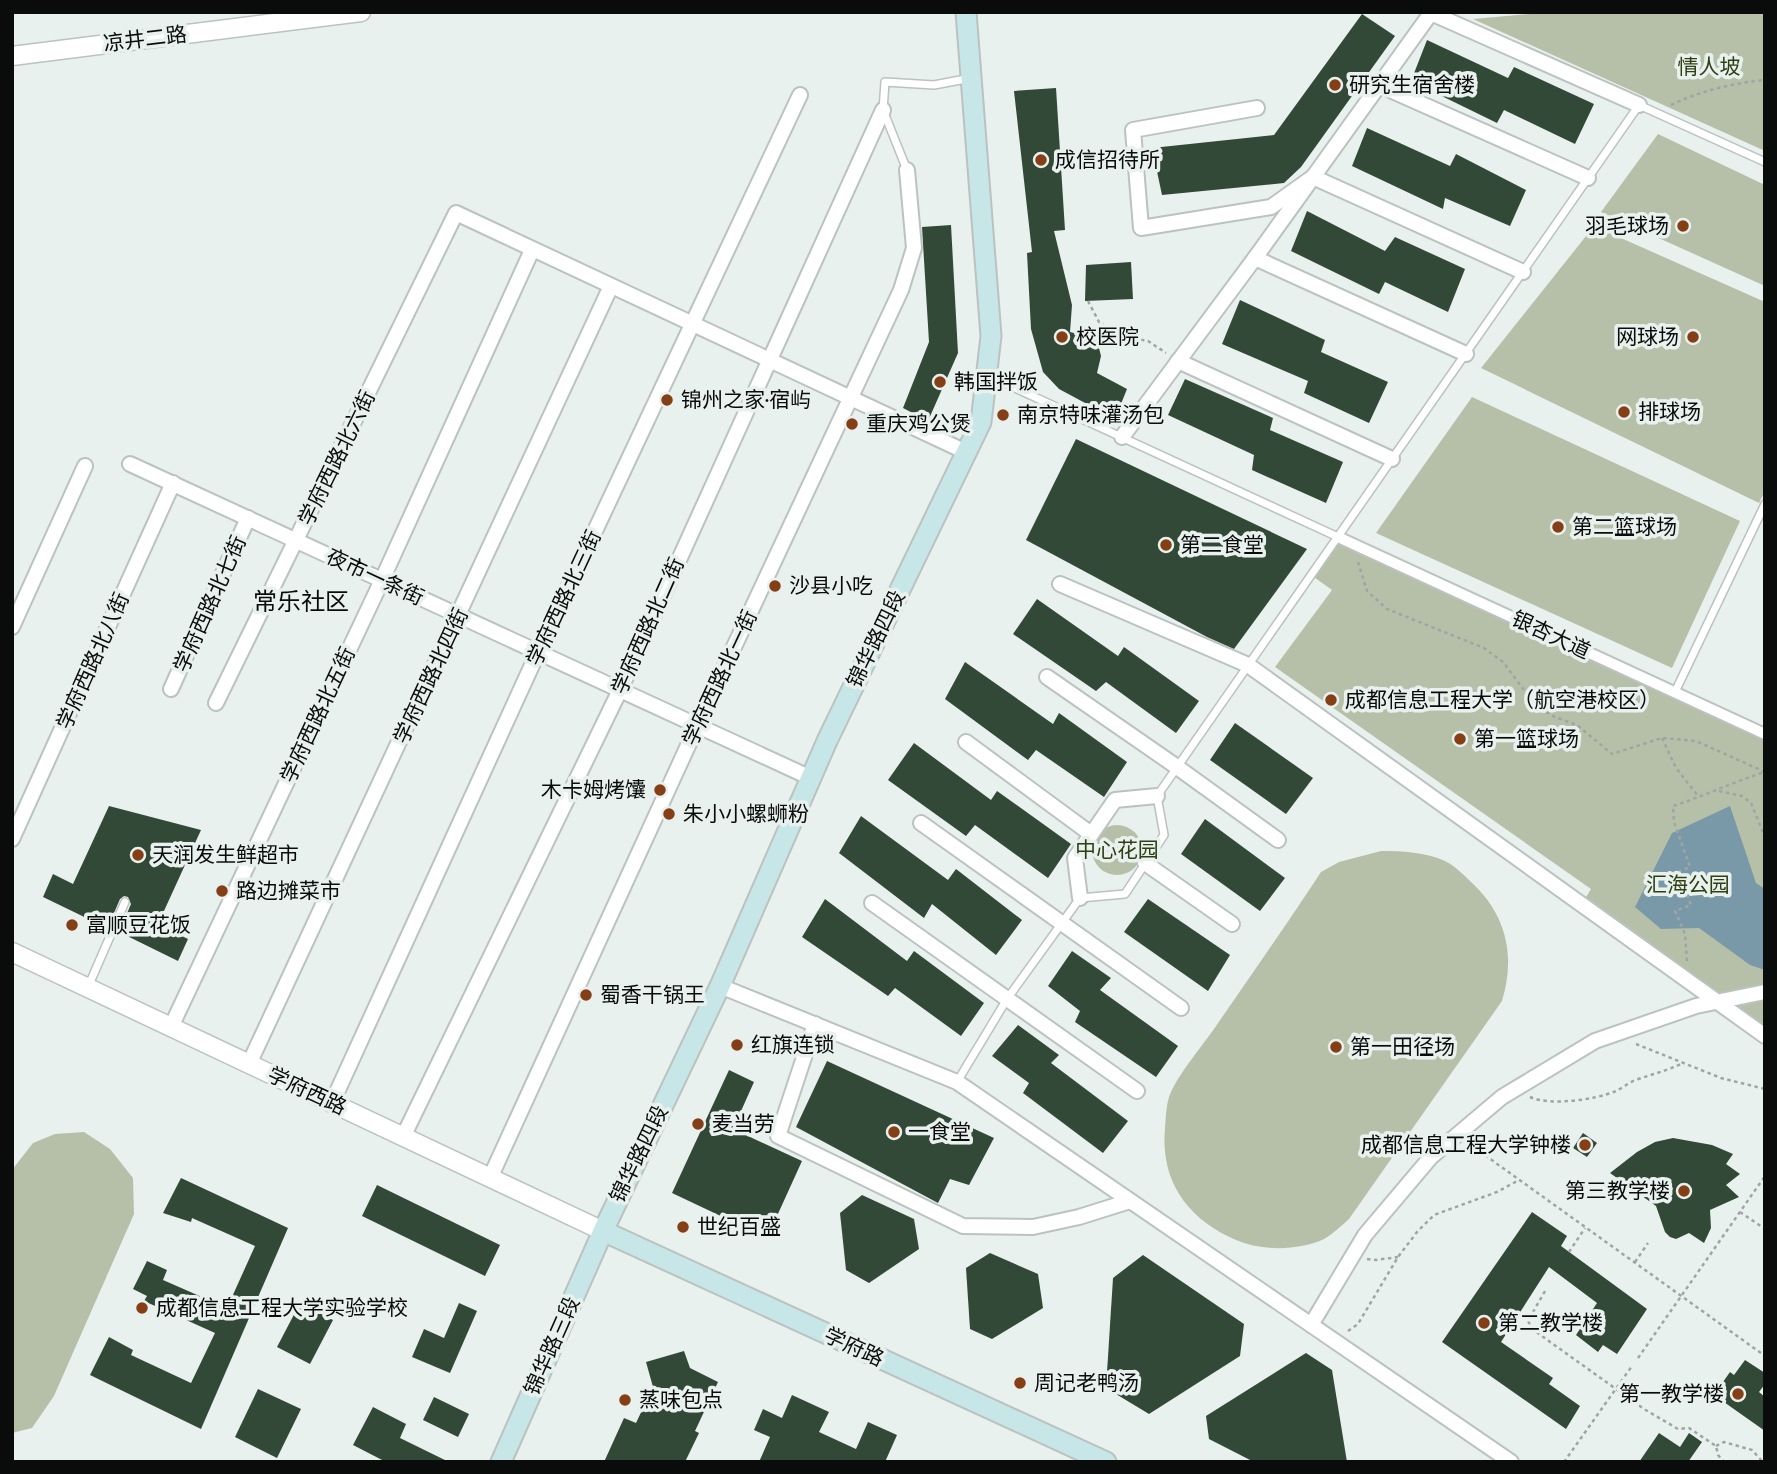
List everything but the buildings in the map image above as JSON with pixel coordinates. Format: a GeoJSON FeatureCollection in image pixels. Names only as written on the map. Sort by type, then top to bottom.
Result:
{"type":"FeatureCollection","features":[{"type":"Feature","properties":{"kind":"main road","name":"锦华路四段"},"geometry":{"type":"LineString","coordinates":[[603,1231],[720,986],[811,778],[981,422],[991,336],[967,12]]}},
{"type":"Feature","properties":{"kind":"main road","name":"锦华路三段"},"geometry":{"type":"LineString","coordinates":[[501,1462],[603,1231]]}},
{"type":"Feature","properties":{"kind":"main road","name":"学府路"},"geometry":{"type":"LineString","coordinates":[[603,1231],[1106,1462]]}},
{"type":"Feature","properties":{"kind":"street","name":"凉井二路"},"geometry":{"type":"LineString","coordinates":[[12,56],[361,12]]}},
{"type":"Feature","properties":{"kind":"street"},"geometry":{"type":"LineString","coordinates":[[1122,437],[1431,13],[1639,105]]}},
{"type":"Feature","properties":{"kind":"street"},"geometry":{"type":"LineString","coordinates":[[1379,85],[1588,178]]}},
{"type":"Feature","properties":{"kind":"street","name":"学府西路北三街"},"geometry":{"type":"LineString","coordinates":[[332,1103],[538,652],[800,95]]}},
{"type":"Feature","properties":{"kind":"street"},"geometry":{"type":"LineString","coordinates":[[1257,108],[1133,130],[1141,228],[1271,207],[1313,177]]}},
{"type":"Feature","properties":{"kind":"street","name":"学府西路北二街"},"geometry":{"type":"LineString","coordinates":[[403,1137],[620,690],[883,110]]}},
{"type":"Feature","properties":{"kind":"street","name":"学府西路北一街"},"geometry":{"type":"LineString","coordinates":[[490,1178],[901,290],[914,248],[907,170]]}},
{"type":"Feature","properties":{"kind":"street"},"geometry":{"type":"LineString","coordinates":[[1313,177],[1523,272]]}},
{"type":"Feature","properties":{"kind":"street","name":"学府西路北六街"},"geometry":{"type":"LineString","coordinates":[[216,703],[456,213],[532,250]]}},
{"type":"Feature","properties":{"kind":"street"},"geometry":{"type":"LineString","coordinates":[[532,250],[966,452]]}},
{"type":"Feature","properties":{"kind":"street","name":"学府西路北五街"},"geometry":{"type":"LineString","coordinates":[[171,1027],[382,580],[532,250]]}},
{"type":"Feature","properties":{"kind":"street"},"geometry":{"type":"LineString","coordinates":[[1255,258],[1465,354]]}},
{"type":"Feature","properties":{"kind":"street","name":"学府西路北四街"},"geometry":{"type":"LineString","coordinates":[[249,1064],[460,616],[611,286]]}},
{"type":"Feature","properties":{"kind":"street"},"geometry":{"type":"LineString","coordinates":[[1178,361],[1392,459]]}},
{"type":"Feature","properties":{"kind":"street","name":"夜市一条街"},"geometry":{"type":"LineString","coordinates":[[130,464],[811,778]]}},
{"type":"Feature","properties":{"kind":"street"},"geometry":{"type":"LineString","coordinates":[[12,628],[85,466]]}},
{"type":"Feature","properties":{"kind":"street","name":"学府西路北八街"},"geometry":{"type":"LineString","coordinates":[[12,839],[173,483]]}},
{"type":"Feature","properties":{"kind":"street","name":"学府西路北七街"},"geometry":{"type":"LineString","coordinates":[[171,689],[248,518]]}},
{"type":"Feature","properties":{"kind":"street","name":"银杏大道"},"geometry":{"type":"LineString","coordinates":[[1338,537],[1765,734]]}},
{"type":"Feature","properties":{"kind":"street"},"geometry":{"type":"LineString","coordinates":[[1060,584],[1248,665],[1765,1036]]}},
{"type":"Feature","properties":{"kind":"street"},"geometry":{"type":"LineString","coordinates":[[1047,677],[1278,840]]}},
{"type":"Feature","properties":{"kind":"street"},"geometry":{"type":"LineString","coordinates":[[966,742],[1091,834]]}},
{"type":"Feature","properties":{"kind":"street"},"geometry":{"type":"LineString","coordinates":[[1080,898],[1075,858],[1115,800],[1157,796]]}},
{"type":"Feature","properties":{"kind":"street"},"geometry":{"type":"LineString","coordinates":[[921,823],[1181,1008]]}},
{"type":"Feature","properties":{"kind":"street"},"geometry":{"type":"LineString","coordinates":[[1146,863],[1232,924]]}},
{"type":"Feature","properties":{"kind":"street"},"geometry":{"type":"LineString","coordinates":[[872,903],[1137,1091]]}},
{"type":"Feature","properties":{"kind":"street","name":"学府西路"},"geometry":{"type":"LineString","coordinates":[[12,952],[603,1231]]}},
{"type":"Feature","properties":{"kind":"street"},"geometry":{"type":"LineString","coordinates":[[720,986],[957,1082],[1511,1462]]}},
{"type":"Feature","properties":{"kind":"street"},"geometry":{"type":"LineString","coordinates":[[1311,1325],[1365,1235],[1431,1157],[1502,1097],[1595,1041],[1696,1006],[1765,992]]}},
{"type":"Feature","properties":{"kind":"street"},"geometry":{"type":"LineString","coordinates":[[815,1024],[778,1136],[963,1226],[1033,1227],[1079,1217],[1130,1201]]}},
{"type":"Feature","properties":{"kind":"lane"},"geometry":{"type":"LineString","coordinates":[[907,170],[883,110],[886,82],[934,85],[971,78]]}},
{"type":"Feature","properties":{"kind":"lane"},"geometry":{"type":"LineString","coordinates":[[957,1082],[1007,999],[1080,898],[1125,894],[1164,835],[1157,796],[1639,105],[1765,162]]}},
{"type":"Feature","properties":{"kind":"lane"},"geometry":{"type":"LineString","coordinates":[[986,375],[1338,537]]}},
{"type":"Feature","properties":{"kind":"lane"},"geometry":{"type":"LineString","coordinates":[[1675,692],[1764,506]]}},
{"type":"Feature","properties":{"kind":"lane"},"geometry":{"type":"LineString","coordinates":[[88,988],[125,902]]}},
{"type":"Feature","properties":{"kind":"path"},"geometry":{"type":"LineString","coordinates":[[1655,112],[1687,97],[1718,88],[1765,80]]}},
{"type":"Feature","properties":{"kind":"path"},"geometry":{"type":"LineString","coordinates":[[1088,301],[1099,322],[1121,336],[1148,341],[1178,361]]}},
{"type":"Feature","properties":{"kind":"path"},"geometry":{"type":"LineString","coordinates":[[1355,545],[1367,591],[1387,609],[1485,648],[1503,662],[1536,706],[1555,717],[1577,724],[1612,754],[1662,738],[1696,740],[1765,772]]}},
{"type":"Feature","properties":{"kind":"path"},"geometry":{"type":"LineString","coordinates":[[1662,738],[1676,768],[1700,797]]}},
{"type":"Feature","properties":{"kind":"path"},"geometry":{"type":"LineString","coordinates":[[1687,981],[1686,941],[1675,911],[1691,905],[1678,872],[1690,867],[1674,822],[1673,806],[1765,772]]}},
{"type":"Feature","properties":{"kind":"path"},"geometry":{"type":"LineString","coordinates":[[1719,791],[1732,796],[1742,796],[1751,803],[1765,838],[1765,863]]}},
{"type":"Feature","properties":{"kind":"path"},"geometry":{"type":"LineString","coordinates":[[1615,1034],[1721,1078],[1765,1089]]}},
{"type":"Feature","properties":{"kind":"path"},"geometry":{"type":"LineString","coordinates":[[1514,1090],[1541,1102],[1587,1098],[1615,1091],[1634,1080],[1664,1073],[1683,1063]]}},
{"type":"Feature","properties":{"kind":"path"},"geometry":{"type":"LineString","coordinates":[[1457,1135],[1765,1356]]}},
{"type":"Feature","properties":{"kind":"path"},"geometry":{"type":"LineString","coordinates":[[1637,1358],[1765,1176]]}},
{"type":"Feature","properties":{"kind":"path"},"geometry":{"type":"LineString","coordinates":[[1334,1340],[1358,1324],[1398,1257],[1434,1214],[1497,1192],[1519,1180]]}},
{"type":"Feature","properties":{"kind":"path"},"geometry":{"type":"LineString","coordinates":[[1740,1212],[1765,1229]]}},
{"type":"Feature","properties":{"kind":"path"},"geometry":{"type":"LineString","coordinates":[[1569,1252],[1585,1228]]}},
{"type":"Feature","properties":{"kind":"path"},"geometry":{"type":"LineString","coordinates":[[1635,1262],[1648,1243]]}},
{"type":"Feature","properties":{"kind":"path"},"geometry":{"type":"LineString","coordinates":[[1352,1256],[1376,1261],[1398,1257]]}},
{"type":"Feature","properties":{"kind":"path"},"geometry":{"type":"LineString","coordinates":[[1545,1291],[1528,1321],[1532,1329],[1644,1409],[1678,1429],[1689,1428],[1716,1446],[1718,1455],[1724,1462]]}},
{"type":"Feature","properties":{"kind":"path"},"geometry":{"type":"LineString","coordinates":[[1564,1462],[1632,1366]]}},
{"type":"Feature","properties":{"kind":"path"},"geometry":{"type":"LineString","coordinates":[[1716,1446],[1724,1442],[1752,1450],[1760,1462]]}},
{"type":"Feature","properties":{"kind":"green space","name":"情人坡"},"geometry":{"type":"Polygon","coordinates":[[[1551,12],[1765,12],[1765,151],[1473,19],[1551,12]]]}},
{"type":"Feature","properties":{"kind":"green space"},"geometry":{"type":"Polygon","coordinates":[[[1658,134],[1765,185],[1765,286],[1601,212],[1658,134]]]}},
{"type":"Feature","properties":{"kind":"green space"},"geometry":{"type":"Polygon","coordinates":[[[1594,226],[1765,302],[1765,491],[1759,503],[1481,368],[1594,226]]]}},
{"type":"Feature","properties":{"kind":"green space","name":"第二篮球场"},"geometry":{"type":"Polygon","coordinates":[[[1472,397],[1740,521],[1672,668],[1376,533],[1472,397]]]}},
{"type":"Feature","properties":{"kind":"green space","name":"汇海公园"},"geometry":{"type":"Polygon","coordinates":[[[1338,537],[1765,734],[1765,1036],[1581,905],[1591,889],[1275,667],[1332,590],[1311,575],[1338,537]]]}},
{"type":"Feature","properties":{"kind":"green space","name":"中心花园"},"geometry":{"type":"Polygon","coordinates":[[[1117,825],[1134,833],[1142,850],[1134,867],[1117,875],[1100,867],[1092,850],[1100,833],[1117,825]]]}},
{"type":"Feature","properties":{"kind":"green space","name":"第一田径场"},"geometry":{"type":"Polygon","coordinates":[[[1381,851],[1438,858],[1459,870],[1483,894],[1500,922],[1508,952],[1502,1001],[1349,1219],[1324,1239],[1303,1246],[1268,1248],[1246,1244],[1219,1231],[1191,1210],[1173,1182],[1165,1147],[1169,1096],[1186,1067],[1321,872],[1339,862],[1381,851]]]}},
{"type":"Feature","properties":{"kind":"green space"},"geometry":{"type":"Polygon","coordinates":[[[84,1132],[110,1149],[133,1178],[134,1214],[54,1396],[32,1428],[12,1433],[12,1170],[33,1143],[55,1134],[84,1132]]]}},
{"type":"Feature","properties":{"kind":"water"},"geometry":{"type":"Polygon","coordinates":[[[1730,806],[1756,883],[1765,889],[1765,970],[1750,965],[1699,928],[1661,929],[1635,907],[1672,833],[1730,806]]]}},
{"type":"Feature","properties":{"kind":"place","name":"研究生宿舍楼"},"geometry":{"type":"Point","coordinates":[1335,85]}},
{"type":"Feature","properties":{"kind":"place","name":"成信招待所"},"geometry":{"type":"Point","coordinates":[1041,160]}},
{"type":"Feature","properties":{"kind":"place","name":"羽毛球场"},"geometry":{"type":"Point","coordinates":[1683,226]}},
{"type":"Feature","properties":{"kind":"place","name":"校医院"},"geometry":{"type":"Point","coordinates":[1062,337]}},
{"type":"Feature","properties":{"kind":"place","name":"网球场"},"geometry":{"type":"Point","coordinates":[1693,337]}},
{"type":"Feature","properties":{"kind":"place","name":"韩国拌饭"},"geometry":{"type":"Point","coordinates":[940,382]}},
{"type":"Feature","properties":{"kind":"place","name":"锦州之家·宿屿"},"geometry":{"type":"Point","coordinates":[667,400]}},
{"type":"Feature","properties":{"kind":"place","name":"排球场"},"geometry":{"type":"Point","coordinates":[1624,412]}},
{"type":"Feature","properties":{"kind":"place","name":"南京特味灌汤包"},"geometry":{"type":"Point","coordinates":[1003,415]}},
{"type":"Feature","properties":{"kind":"place","name":"重庆鸡公煲"},"geometry":{"type":"Point","coordinates":[852,424]}},
{"type":"Feature","properties":{"kind":"place","name":"第二篮球场"},"geometry":{"type":"Point","coordinates":[1558,527]}},
{"type":"Feature","properties":{"kind":"place","name":"第二食堂"},"geometry":{"type":"Point","coordinates":[1166,545]}},
{"type":"Feature","properties":{"kind":"place","name":"沙县小吃"},"geometry":{"type":"Point","coordinates":[775,586]}},
{"type":"Feature","properties":{"kind":"place","name":"成都信息工程大学（航空港校区）"},"geometry":{"type":"Point","coordinates":[1331,700]}},
{"type":"Feature","properties":{"kind":"place","name":"第一篮球场"},"geometry":{"type":"Point","coordinates":[1460,739]}},
{"type":"Feature","properties":{"kind":"place","name":"木卡姆烤馕"},"geometry":{"type":"Point","coordinates":[660,790]}},
{"type":"Feature","properties":{"kind":"place","name":"朱小小螺蛳粉"},"geometry":{"type":"Point","coordinates":[669,814]}},
{"type":"Feature","properties":{"kind":"place","name":"天润发生鲜超市"},"geometry":{"type":"Point","coordinates":[138,855]}},
{"type":"Feature","properties":{"kind":"place","name":"路边摊菜市"},"geometry":{"type":"Point","coordinates":[222,891]}},
{"type":"Feature","properties":{"kind":"place","name":"富顺豆花饭"},"geometry":{"type":"Point","coordinates":[72,925]}},
{"type":"Feature","properties":{"kind":"place","name":"蜀香干锅王"},"geometry":{"type":"Point","coordinates":[586,995]}},
{"type":"Feature","properties":{"kind":"place","name":"红旗连锁"},"geometry":{"type":"Point","coordinates":[737,1045]}},
{"type":"Feature","properties":{"kind":"place","name":"第一田径场"},"geometry":{"type":"Point","coordinates":[1336,1047]}},
{"type":"Feature","properties":{"kind":"place","name":"麦当劳"},"geometry":{"type":"Point","coordinates":[698,1124]}},
{"type":"Feature","properties":{"kind":"place","name":"一食堂"},"geometry":{"type":"Point","coordinates":[894,1132]}},
{"type":"Feature","properties":{"kind":"place","name":"成都信息工程大学钟楼"},"geometry":{"type":"Point","coordinates":[1585,1145]}},
{"type":"Feature","properties":{"kind":"place","name":"第三教学楼"},"geometry":{"type":"Point","coordinates":[1684,1191]}},
{"type":"Feature","properties":{"kind":"place","name":"世纪百盛"},"geometry":{"type":"Point","coordinates":[683,1227]}},
{"type":"Feature","properties":{"kind":"place","name":"成都信息工程大学实验学校"},"geometry":{"type":"Point","coordinates":[142,1308]}},
{"type":"Feature","properties":{"kind":"place","name":"第二教学楼"},"geometry":{"type":"Point","coordinates":[1484,1323]}},
{"type":"Feature","properties":{"kind":"place","name":"周记老鸭汤"},"geometry":{"type":"Point","coordinates":[1020,1383]}},
{"type":"Feature","properties":{"kind":"place","name":"第一教学楼"},"geometry":{"type":"Point","coordinates":[1738,1394]}},
{"type":"Feature","properties":{"kind":"place","name":"蒸味包点"},"geometry":{"type":"Point","coordinates":[625,1400]}},
{"type":"Feature","properties":{"kind":"district","name":"常乐社区"},"geometry":{"type":"Point","coordinates":[301,602]}}]}
